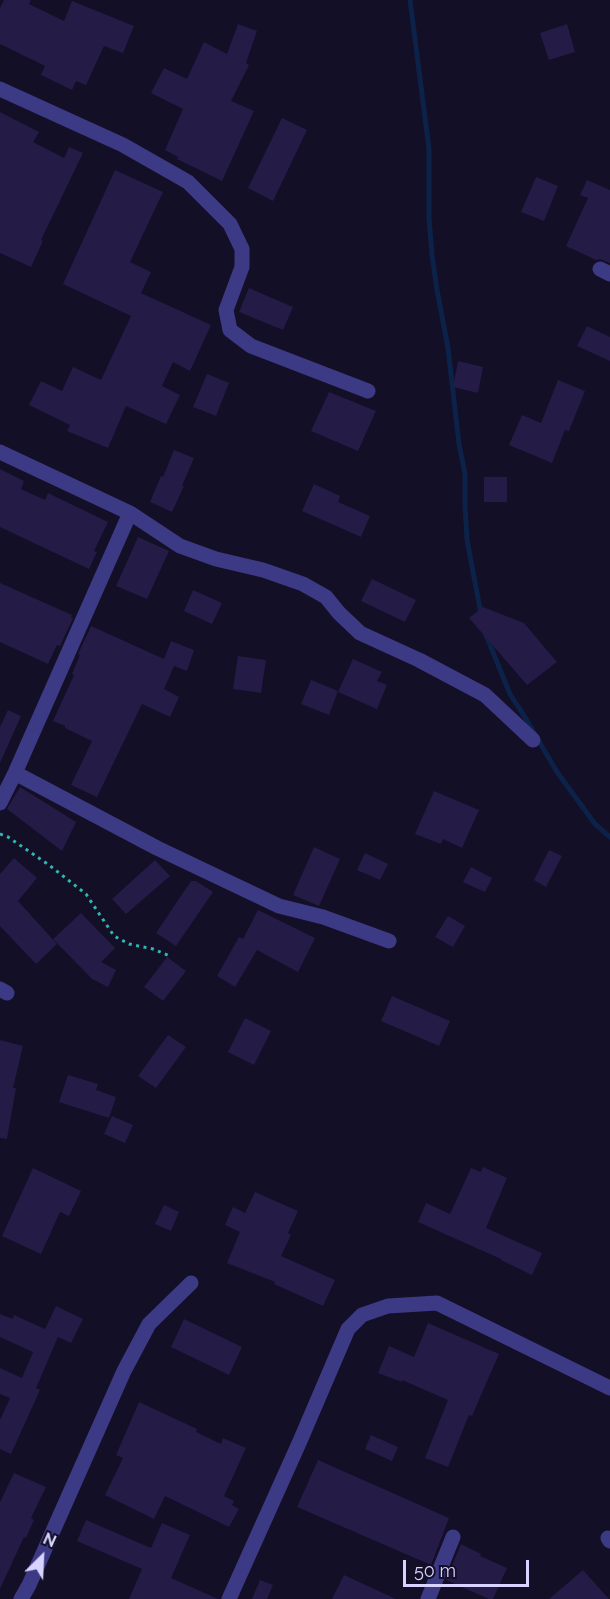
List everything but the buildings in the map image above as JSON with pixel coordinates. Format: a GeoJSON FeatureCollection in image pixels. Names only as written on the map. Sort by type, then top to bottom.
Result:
{"type":"FeatureCollection","features":[{"type":"Feature","properties":{"kind":"street"},"geometry":{"type":"LineString","coordinates":[[0,89],[123,145],[188,182],[231,224],[242,249],[242,267],[226,310],[230,330],[251,346],[368,390]]}},
{"type":"Feature","properties":{"kind":"street"},"geometry":{"type":"LineString","coordinates":[[0,452],[130,513],[180,546],[303,584],[326,597],[360,633],[419,660],[485,695],[533,740]]}},
{"type":"Feature","properties":{"kind":"street"},"geometry":{"type":"LineString","coordinates":[[0,803],[130,513]]}},
{"type":"Feature","properties":{"kind":"street"},"geometry":{"type":"LineString","coordinates":[[15,773],[157,848],[279,906],[322,917],[389,941]]}},
{"type":"Feature","properties":{"kind":"street"},"geometry":{"type":"LineString","coordinates":[[21,1599],[124,1371],[149,1324],[191,1283]]}},
{"type":"Feature","properties":{"kind":"street"},"geometry":{"type":"LineString","coordinates":[[229,1599],[348,1329],[362,1316],[387,1306],[436,1303],[610,1388]]}},
{"type":"Feature","properties":{"kind":"street"},"geometry":{"type":"LineString","coordinates":[[428,1599],[453,1537]]}},
{"type":"Feature","properties":{"kind":"path"},"geometry":{"type":"LineString","coordinates":[[0,834],[49,865],[86,894],[114,936],[129,944],[153,949],[170,956]]}},
{"type":"Feature","properties":{"kind":"waterway"},"geometry":{"type":"LineString","coordinates":[[410,0],[429,149],[429,218],[432,255],[448,348],[459,444],[465,474],[467,540],[481,614]]}},
{"type":"Feature","properties":{"kind":"waterway"},"geometry":{"type":"LineString","coordinates":[[486,635],[510,694],[557,772],[595,824],[610,837]]}}]}
